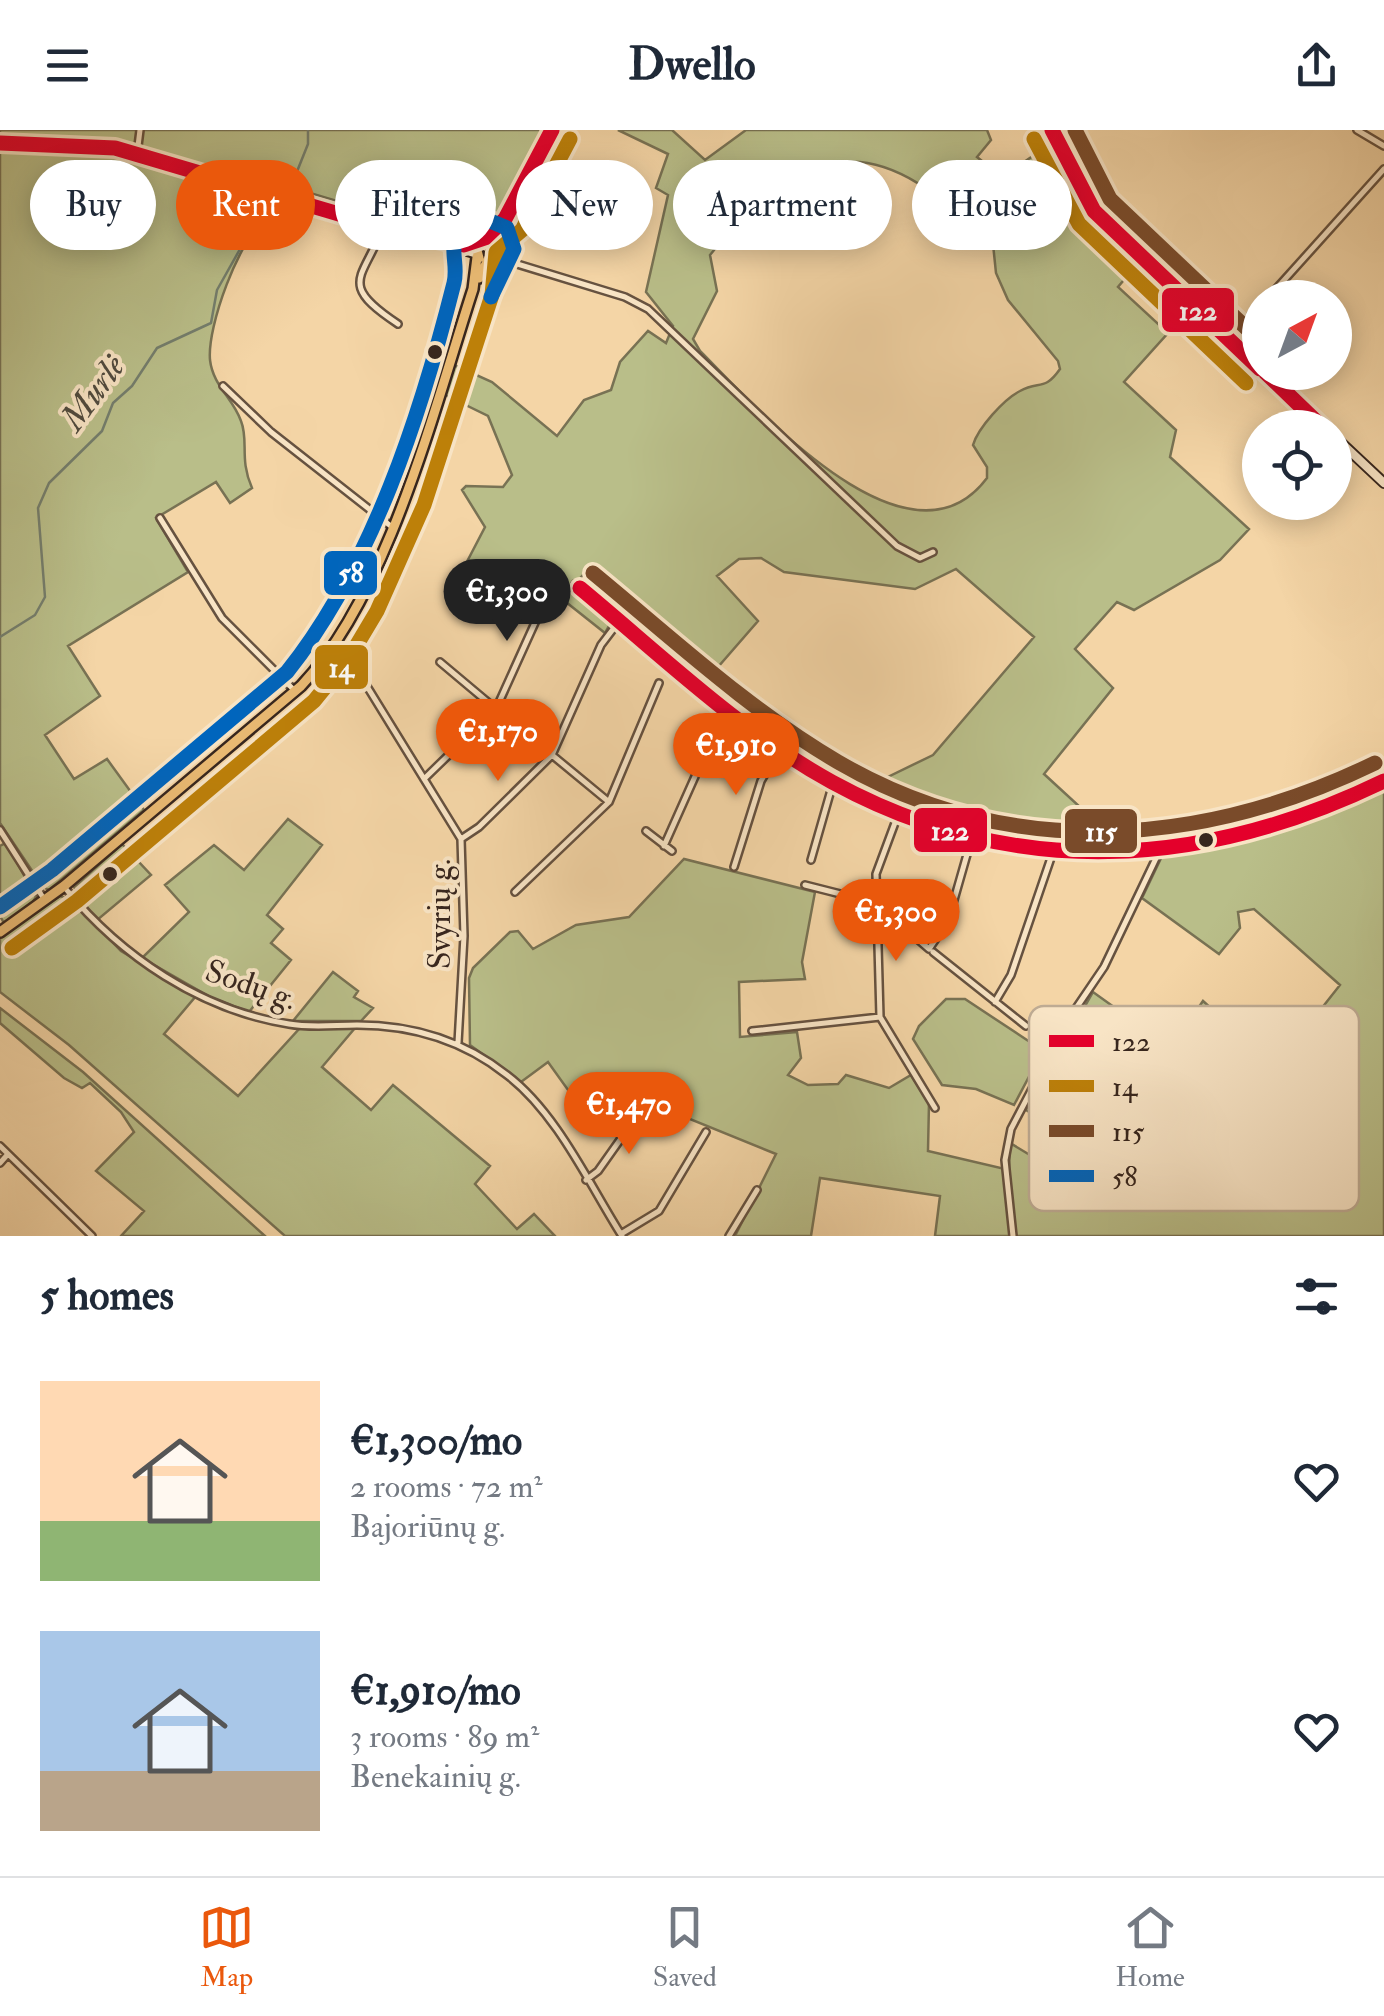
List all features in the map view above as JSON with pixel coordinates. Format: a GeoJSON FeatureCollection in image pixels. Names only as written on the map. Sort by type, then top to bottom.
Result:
{"type":"FeatureCollection","features":[{"type":"Feature","properties":{"kind":"main road"},"geometry":{"type":"LineString","coordinates":[[496,234],[552,130]]}},
{"type":"Feature","properties":{"kind":"main road"},"geometry":{"type":"LineString","coordinates":[[0,932],[64,886],[294,692],[334,642],[392,527],[485,250]]}},
{"type":"Feature","properties":{"kind":"street"},"geometry":{"type":"LineString","coordinates":[[137,154],[140,130]]}},
{"type":"Feature","properties":{"kind":"street"},"geometry":{"type":"LineString","coordinates":[[1052,130],[1094,212],[1242,353]]}},
{"type":"Feature","properties":{"kind":"street"},"geometry":{"type":"LineString","coordinates":[[1357,130],[1384,146]]}},
{"type":"Feature","properties":{"kind":"street"},"geometry":{"type":"LineString","coordinates":[[0,143],[94,145],[335,213]]}},
{"type":"Feature","properties":{"kind":"street"},"geometry":{"type":"LineString","coordinates":[[1284,280],[1384,168]]}},
{"type":"Feature","properties":{"kind":"street"},"geometry":{"type":"LineString","coordinates":[[371,250],[360,268],[360,285],[374,305],[398,324]]}},
{"type":"Feature","properties":{"kind":"street"},"geometry":{"type":"LineString","coordinates":[[485,250],[625,297],[648,309],[897,546],[920,558],[933,552]]}},
{"type":"Feature","properties":{"kind":"street"},"geometry":{"type":"LineString","coordinates":[[1228,340],[1242,325]]}},
{"type":"Feature","properties":{"kind":"street"},"geometry":{"type":"LineString","coordinates":[[223,386],[271,432],[392,527]]}},
{"type":"Feature","properties":{"kind":"street"},"geometry":{"type":"LineString","coordinates":[[1283,390],[1304,410]]}},
{"type":"Feature","properties":{"kind":"street"},"geometry":{"type":"LineString","coordinates":[[1352,453],[1384,483]]}},
{"type":"Feature","properties":{"kind":"street"},"geometry":{"type":"LineString","coordinates":[[160,518],[222,618],[294,692]]}},
{"type":"Feature","properties":{"kind":"street"},"geometry":{"type":"LineString","coordinates":[[576,584],[780,748],[833,783],[899,812],[972,836],[1054,849],[1160,850],[1260,835],[1384,782]]}},
{"type":"Feature","properties":{"kind":"street"},"geometry":{"type":"LineString","coordinates":[[421,776],[496,709],[548,594]]}},
{"type":"Feature","properties":{"kind":"street"},"geometry":{"type":"LineString","coordinates":[[461,838],[479,827],[552,755],[601,645],[620,620]]}},
{"type":"Feature","properties":{"kind":"street","name":"Svyrių g."},"geometry":{"type":"LineString","coordinates":[[334,642],[352,662],[461,838],[464,936],[458,1044]]}},
{"type":"Feature","properties":{"kind":"street"},"geometry":{"type":"LineString","coordinates":[[440,662],[496,709]]}},
{"type":"Feature","properties":{"kind":"street"},"geometry":{"type":"LineString","coordinates":[[516,892],[609,802],[659,683]]}},
{"type":"Feature","properties":{"kind":"street"},"geometry":{"type":"LineString","coordinates":[[664,846],[726,706]]}},
{"type":"Feature","properties":{"kind":"street"},"geometry":{"type":"LineString","coordinates":[[734,867],[761,780],[780,748]]}},
{"type":"Feature","properties":{"kind":"street"},"geometry":{"type":"LineString","coordinates":[[552,755],[609,802]]}},
{"type":"Feature","properties":{"kind":"street"},"geometry":{"type":"LineString","coordinates":[[811,860],[833,783]]}},
{"type":"Feature","properties":{"kind":"street"},"geometry":{"type":"LineString","coordinates":[[899,812],[879,860],[876,903],[880,1016],[935,1108]]}},
{"type":"Feature","properties":{"kind":"street"},"geometry":{"type":"LineString","coordinates":[[0,830],[45,901]]}},
{"type":"Feature","properties":{"kind":"street"},"geometry":{"type":"LineString","coordinates":[[646,832],[672,851]]}},
{"type":"Feature","properties":{"kind":"street"},"geometry":{"type":"LineString","coordinates":[[931,951],[948,921],[972,836]]}},
{"type":"Feature","properties":{"kind":"street"},"geometry":{"type":"LineString","coordinates":[[995,1002],[1011,975],[1054,849]]}},
{"type":"Feature","properties":{"kind":"street"},"geometry":{"type":"LineString","coordinates":[[1079,1006],[1094,986],[1160,850]]}},
{"type":"Feature","properties":{"kind":"street"},"geometry":{"type":"LineString","coordinates":[[805,884],[876,903],[1026,1026]]}},
{"type":"Feature","properties":{"kind":"street","name":"Sodų g."},"geometry":{"type":"LineString","coordinates":[[64,886],[100,930],[122,948],[224,1006],[289,1024],[383,1026],[458,1044],[504,1072],[529,1094],[621,1235]]}},
{"type":"Feature","properties":{"kind":"street"},"geometry":{"type":"LineString","coordinates":[[752,1031],[880,1016]]}},
{"type":"Feature","properties":{"kind":"street"},"geometry":{"type":"LineString","coordinates":[[1013,1236],[1006,1140],[1029,1091]]}},
{"type":"Feature","properties":{"kind":"street"},"geometry":{"type":"LineString","coordinates":[[586,1180],[598,1171],[644,1106]]}},
{"type":"Feature","properties":{"kind":"street"},"geometry":{"type":"LineString","coordinates":[[621,1235],[659,1211],[706,1132]]}},
{"type":"Feature","properties":{"kind":"street"},"geometry":{"type":"LineString","coordinates":[[0,1146],[87,1235]]}},
{"type":"Feature","properties":{"kind":"street"},"geometry":{"type":"LineString","coordinates":[[0,1163],[8,1154]]}},
{"type":"Feature","properties":{"kind":"street"},"geometry":{"type":"LineString","coordinates":[[729,1236],[756,1190]]}},
{"type":"Feature","properties":{"kind":"green space"},"geometry":{"type":"Polygon","coordinates":[[[0,130],[547,130],[532,160],[516,160],[516,191],[496,218],[496,160],[335,160],[335,200],[315,195],[315,160],[176,161],[108,142],[0,138],[0,130]]]}},
{"type":"Feature","properties":{"kind":"green space"},"geometry":{"type":"Polygon","coordinates":[[[618,130],[672,130],[705,160],[673,160],[673,250],[714,250],[710,255],[717,291],[693,339],[700,351],[795,443],[835,474],[877,498],[917,510],[955,505],[987,478],[987,467],[973,445],[986,423],[1014,395],[1050,381],[1060,369],[1058,361],[1008,300],[996,273],[994,250],[1072,250],[1072,187],[1139,262],[1118,287],[1168,333],[1124,382],[1176,430],[1170,457],[1249,529],[1220,560],[1134,610],[1117,602],[1075,649],[1113,688],[1044,774],[1092,818],[1095,846],[966,830],[859,791],[933,755],[1034,637],[956,569],[915,589],[784,572],[761,558],[739,559],[717,576],[758,621],[711,675],[584,574],[571,588],[611,622],[605,633],[547,587],[532,621],[488,587],[459,577],[485,527],[462,490],[466,486],[503,487],[512,475],[488,416],[441,393],[452,364],[492,382],[557,436],[584,400],[611,390],[620,362],[648,331],[666,343],[673,326],[646,292],[668,195],[656,188],[668,154],[618,130]]]}},
{"type":"Feature","properties":{"kind":"green space"},"geometry":{"type":"Polygon","coordinates":[[[746,130],[987,130],[991,140],[977,157],[981,160],[912,160],[912,180],[892,171],[892,160],[705,160],[746,130]]]}},
{"type":"Feature","properties":{"kind":"green space"},"geometry":{"type":"Polygon","coordinates":[[[1049,145],[1056,160],[1027,160],[1049,145]]]}},
{"type":"Feature","properties":{"kind":"green space"},"geometry":{"type":"Polygon","coordinates":[[[0,148],[102,151],[134,160],[30,160],[30,250],[156,250],[156,166],[176,172],[176,250],[242,250],[219,306],[210,360],[243,428],[252,488],[230,503],[216,482],[156,518],[188,572],[68,646],[100,696],[45,735],[74,779],[107,759],[144,810],[49,890],[43,887],[0,823],[0,148]]]}},
{"type":"Feature","properties":{"kind":"green space"},"geometry":{"type":"Polygon","coordinates":[[[1384,787],[1384,1236],[935,1236],[940,1196],[820,1178],[811,1236],[735,1236],[776,1154],[641,1099],[591,1122],[548,1062],[521,1082],[470,1045],[469,978],[473,968],[510,932],[518,931],[533,949],[576,925],[629,917],[684,859],[815,892],[802,962],[805,979],[739,982],[740,1037],[797,1032],[801,1058],[788,1075],[808,1085],[838,1084],[846,1075],[889,1088],[911,1075],[929,1103],[928,1151],[1009,1170],[1010,1143],[1029,1154],[1029,1211],[1359,1211],[1359,1006],[1323,1006],[1340,985],[1254,909],[1238,912],[1240,928],[1219,954],[1142,898],[1164,852],[1222,845],[1278,832],[1359,801],[1384,787]]]}},
{"type":"Feature","properties":{"kind":"green space"},"geometry":{"type":"Polygon","coordinates":[[[288,819],[322,845],[267,915],[283,929],[271,943],[291,960],[249,1012],[212,998],[142,958],[189,912],[165,885],[214,845],[244,870],[288,819]]]}},
{"type":"Feature","properties":{"kind":"green space"},"geometry":{"type":"Polygon","coordinates":[[[6,843],[36,897],[28,909],[4,923],[0,916],[0,846],[6,843]]]}},
{"type":"Feature","properties":{"kind":"green space"},"geometry":{"type":"Polygon","coordinates":[[[122,844],[151,875],[96,921],[74,887],[122,844]]]}},
{"type":"Feature","properties":{"kind":"green space"},"geometry":{"type":"Polygon","coordinates":[[[60,896],[72,900],[121,951],[196,996],[164,1034],[238,1096],[300,1028],[355,1028],[322,1067],[371,1110],[393,1085],[490,1166],[475,1184],[517,1229],[534,1214],[555,1236],[285,1236],[69,1045],[0,992],[0,936],[60,896]]]}},
{"type":"Feature","properties":{"kind":"green space"},"geometry":{"type":"Polygon","coordinates":[[[333,972],[358,991],[354,997],[373,1008],[361,1021],[293,1021],[333,972]]]}},
{"type":"Feature","properties":{"kind":"green space"},"geometry":{"type":"Polygon","coordinates":[[[1093,992],[1112,1006],[1085,1006],[1093,992]]]}},
{"type":"Feature","properties":{"kind":"green space"},"geometry":{"type":"Polygon","coordinates":[[[946,999],[965,999],[1029,1041],[1029,1077],[1014,1105],[976,1089],[942,1085],[913,1039],[919,1026],[946,999]]]}},
{"type":"Feature","properties":{"kind":"green space"},"geometry":{"type":"Polygon","coordinates":[[[0,1008],[83,1072],[265,1236],[121,1236],[144,1211],[96,1171],[134,1132],[121,1112],[90,1083],[82,1088],[64,1078],[0,1023],[0,1008]]]}},
{"type":"Feature","properties":{"kind":"waterway","name":"Murlė"},"geometry":{"type":"LineString","coordinates":[[302,160],[308,130]]}},
{"type":"Feature","properties":{"kind":"waterway","name":"Murlė"},"geometry":{"type":"LineString","coordinates":[[0,637],[35,615],[45,597],[38,508],[49,483],[102,431],[113,403],[132,386],[157,348],[211,323],[217,290],[240,250]]}},
{"type":"Feature","properties":{"kind":"transit line","name":"122"},"geometry":{"type":"LineString","coordinates":[[0,143],[115,148],[383,227],[464,245],[485,238],[505,219],[552,130]]}},
{"type":"Feature","properties":{"kind":"transit line","name":"122"},"geometry":{"type":"LineString","coordinates":[[1052,130],[1094,211],[1242,352]]}},
{"type":"Feature","properties":{"kind":"transit line","name":"115"},"geometry":{"type":"LineString","coordinates":[[1075,130],[1110,199],[1242,324]]}},
{"type":"Feature","properties":{"kind":"transit line","name":"14"},"geometry":{"type":"LineString","coordinates":[[12,948],[77,901],[314,701],[349,658],[377,611],[424,505],[492,295],[496,252],[522,230],[570,139]]}},
{"type":"Feature","properties":{"kind":"transit line","name":"14"},"geometry":{"type":"LineString","coordinates":[[1034,139],[1079,224],[1242,379]]}},
{"type":"Feature","properties":{"kind":"transit line","name":"58"},"geometry":{"type":"LineString","coordinates":[[0,907],[52,870],[287,672],[317,630],[368,537],[409,436],[454,283],[455,238],[483,218],[507,228],[514,249],[491,297]]}},
{"type":"Feature","properties":{"kind":"transit line","name":"122"},"geometry":{"type":"LineString","coordinates":[[1284,390],[1304,410]]}},
{"type":"Feature","properties":{"kind":"transit line","name":"115"},"geometry":{"type":"LineString","coordinates":[[593,573],[712,672],[805,742],[903,794],[970,816],[1038,828],[1106,832],[1174,826],[1242,812],[1309,791],[1375,763]]}},
{"type":"Feature","properties":{"kind":"transit line","name":"122"},"geometry":{"type":"LineString","coordinates":[[580,588],[702,691],[798,762],[900,814],[969,836],[1038,848],[1108,852],[1178,846],[1247,832],[1316,810],[1384,781]]}}]}
